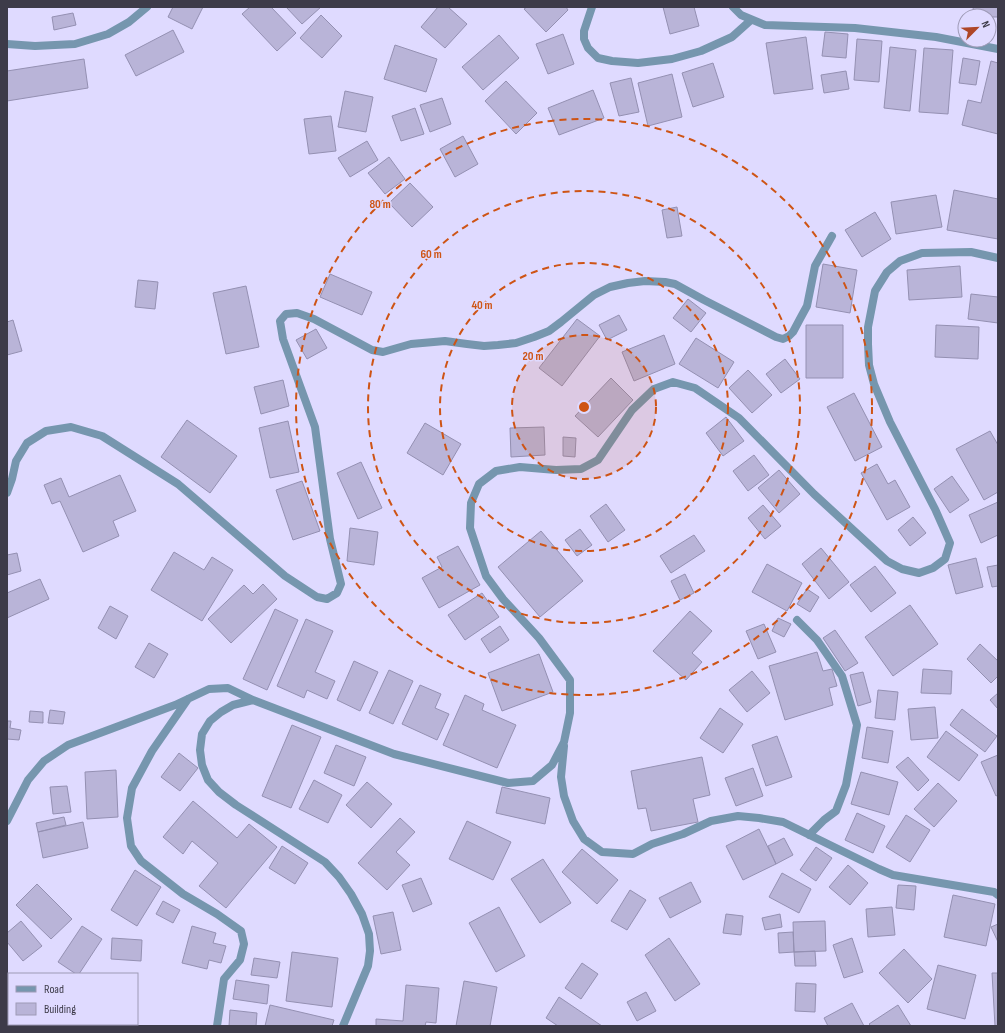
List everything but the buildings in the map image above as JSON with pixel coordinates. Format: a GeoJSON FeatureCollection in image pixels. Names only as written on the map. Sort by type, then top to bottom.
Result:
{"type":"FeatureCollection","features":[{"type":"Feature","properties":{"kind":"street"},"geometry":{"type":"LineString","coordinates":[[7,44],[35,46],[75,44],[108,34],[129,22],[147,7]]}},
{"type":"Feature","properties":{"kind":"street"},"geometry":{"type":"LineString","coordinates":[[592,7],[584,31],[584,39],[588,48],[598,58],[612,61],[638,63],[672,59],[687,55],[732,37],[751,20]]}},
{"type":"Feature","properties":{"kind":"street"},"geometry":{"type":"LineString","coordinates":[[733,7],[741,15],[765,26],[854,28],[936,37],[998,49]]}},
{"type":"Feature","properties":{"kind":"street"},"geometry":{"type":"LineString","coordinates":[[7,493],[16,461],[27,443],[46,431],[71,427],[102,436],[178,484],[284,576],[317,597],[327,599],[338,593],[341,584],[330,539],[315,427],[283,339],[280,321],[286,314],[297,312],[314,319],[372,350],[383,352],[411,344],[446,341],[484,346],[498,345],[516,343],[549,330],[594,295],[610,287],[628,282],[665,282],[675,284],[776,337],[783,339],[793,332],[807,306],[815,266],[832,236]]}},
{"type":"Feature","properties":{"kind":"street"},"geometry":{"type":"LineString","coordinates":[[998,258],[971,252],[922,253],[900,261],[887,272],[875,291],[871,310],[868,327],[869,365],[874,384],[890,422],[950,543],[945,558],[933,568],[918,573],[902,569],[888,561],[814,494],[739,418],[695,388],[673,382],[654,389],[632,410],[598,460],[581,469],[556,470],[520,467],[496,471],[479,484],[471,503],[470,528],[486,576],[503,600],[539,638],[570,680],[570,713],[564,742],[561,777],[564,796],[573,821],[584,839],[602,852],[633,854],[652,844],[683,834],[711,822],[738,816],[759,818],[783,822],[893,875],[994,892],[998,895]]}},
{"type":"Feature","properties":{"kind":"street"},"geometry":{"type":"LineString","coordinates":[[798,620],[817,640],[842,676],[857,725],[846,785],[836,811],[809,834]]}},
{"type":"Feature","properties":{"kind":"street"},"geometry":{"type":"LineString","coordinates":[[7,821],[28,780],[44,761],[68,745],[175,705],[210,689],[228,688],[253,700],[394,754],[508,783],[533,781],[552,765],[564,742]]}},
{"type":"Feature","properties":{"kind":"street"},"geometry":{"type":"LineString","coordinates":[[188,699],[152,751],[132,788],[127,818],[131,846],[141,861],[183,894],[217,914],[241,931],[244,944],[240,960],[224,980],[218,1026]]}},
{"type":"Feature","properties":{"kind":"street"},"geometry":{"type":"LineString","coordinates":[[253,700],[233,705],[210,721],[202,734],[200,750],[202,765],[208,780],[219,792],[236,805],[325,862],[339,877],[351,894],[362,914],[369,934],[370,951],[368,966],[343,1026]]}}]}
